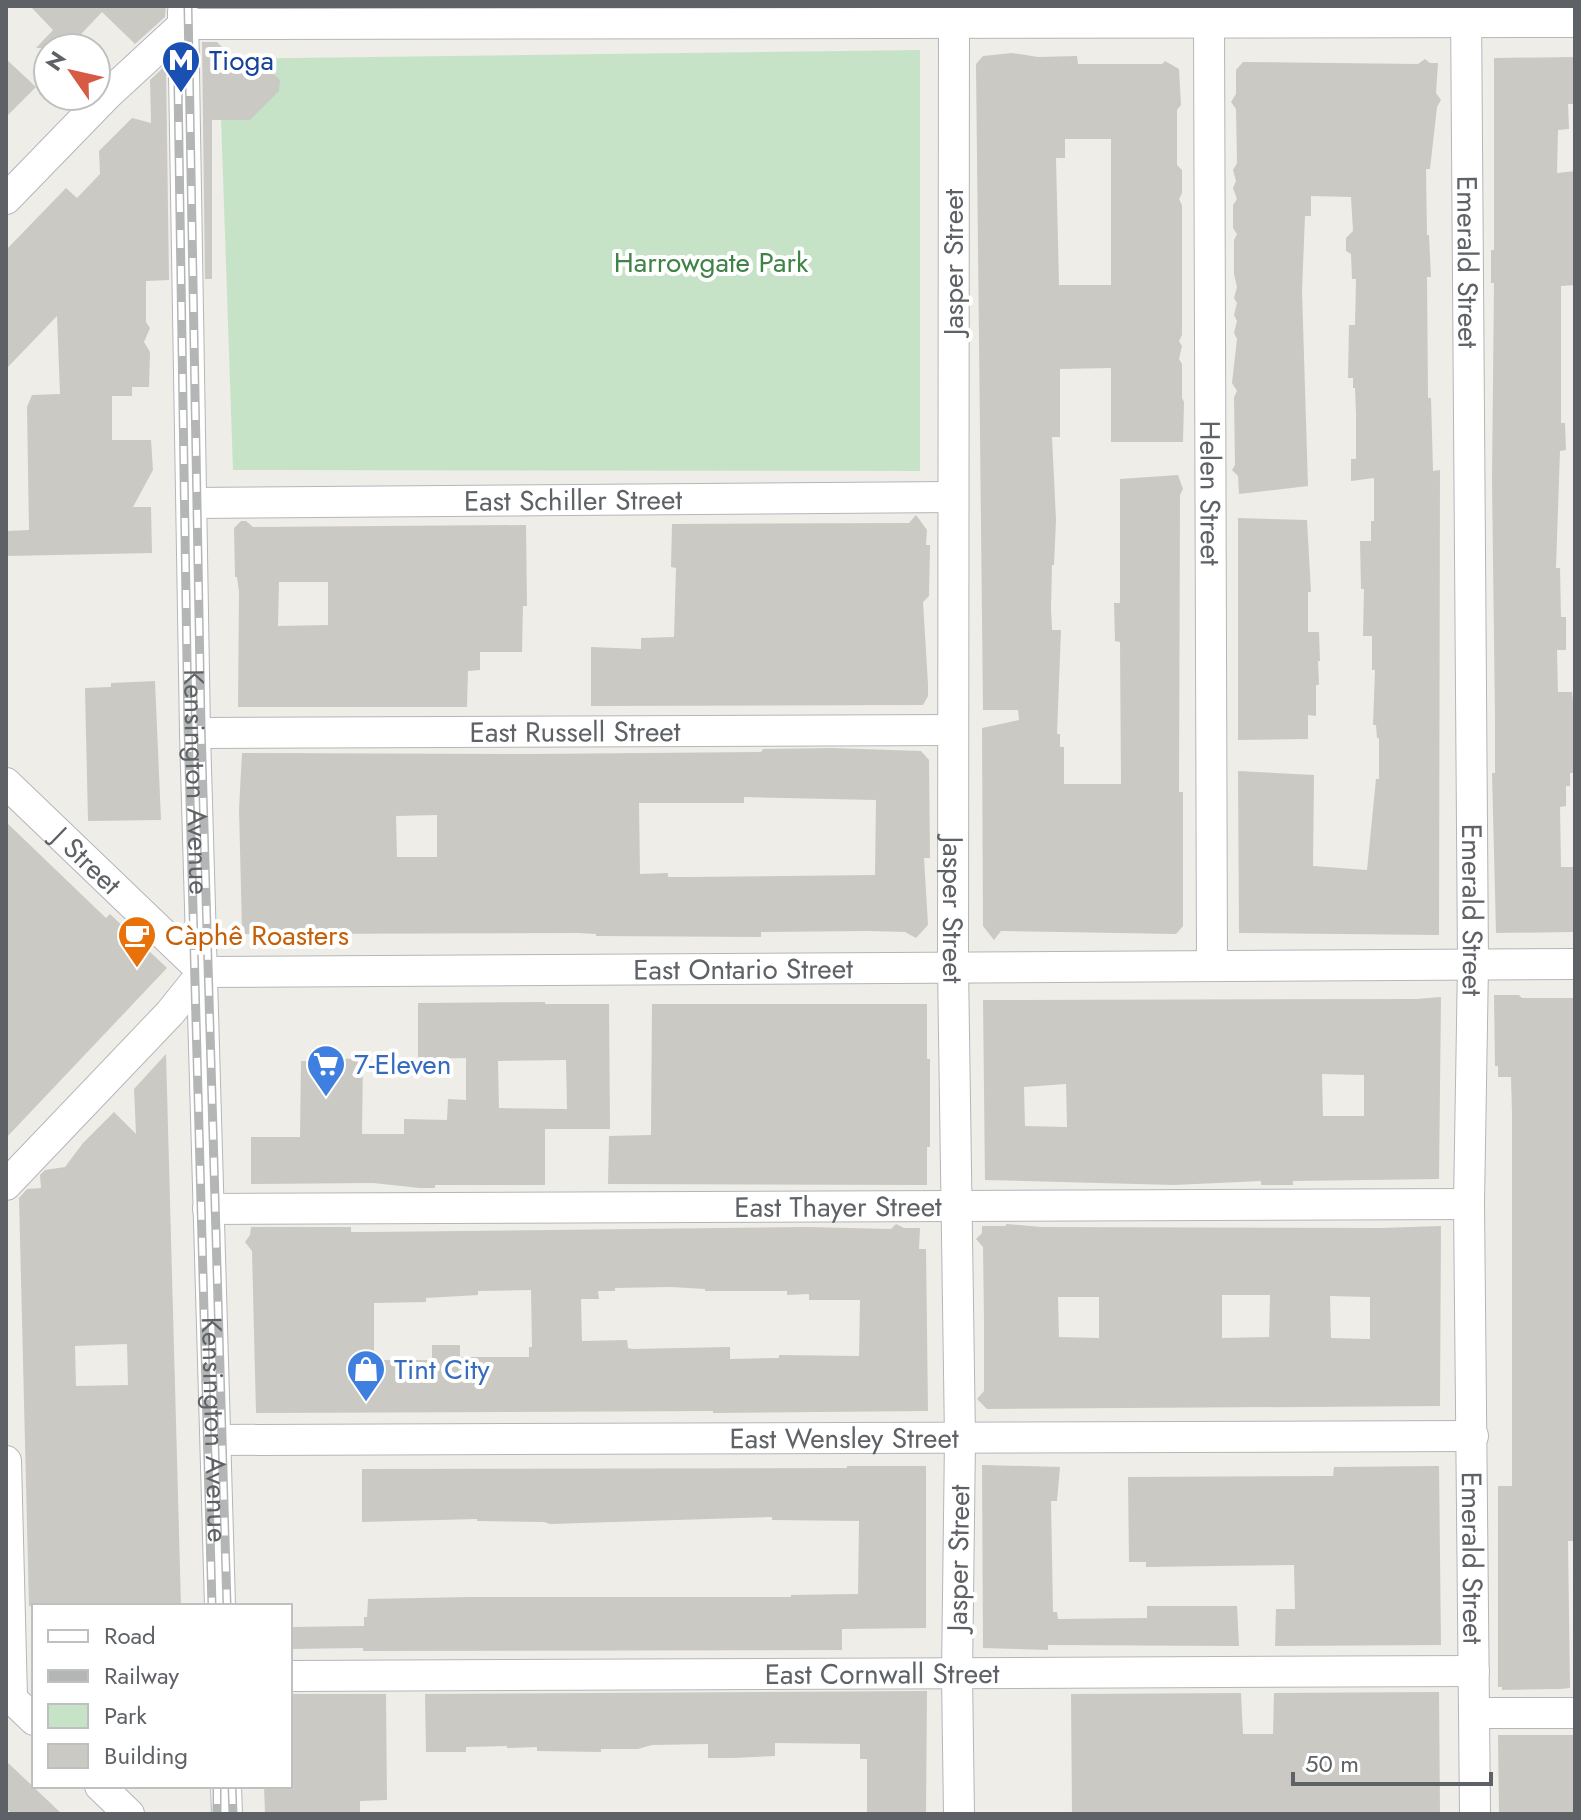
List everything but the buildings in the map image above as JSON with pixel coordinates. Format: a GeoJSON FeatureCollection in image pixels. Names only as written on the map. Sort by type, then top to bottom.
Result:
{"type":"FeatureCollection","features":[{"type":"Feature","properties":{"kind":"street"},"geometry":{"type":"LineString","coordinates":[[6,199],[107,95],[177,12],[954,14],[1209,21],[1467,14],[1575,22]]}},
{"type":"Feature","properties":{"kind":"street","name":"Kensington Avenue"},"geometry":{"type":"LineString","coordinates":[[177,12],[193,503],[195,733],[220,1604]]}},
{"type":"Feature","properties":{"kind":"street","name":"Jasper Street"},"geometry":{"type":"LineString","coordinates":[[954,14],[953,966],[960,1439],[959,1814]]}},
{"type":"Feature","properties":{"kind":"street","name":"Emerald Street"},"geometry":{"type":"LineString","coordinates":[[1467,14],[1473,964],[1469,1204],[1475,1814]]}},
{"type":"Feature","properties":{"kind":"street","name":"Helen Street"},"geometry":{"type":"LineString","coordinates":[[1209,21],[1212,966]]}},
{"type":"Feature","properties":{"kind":"street","name":"East Schiller Street"},"geometry":{"type":"LineString","coordinates":[[193,503],[952,497]]}},
{"type":"Feature","properties":{"kind":"street","name":"East Russell Street"},"geometry":{"type":"LineString","coordinates":[[195,733],[953,730]]}},
{"type":"Feature","properties":{"kind":"street","name":"J Street"},"geometry":{"type":"LineString","coordinates":[[6,783],[203,972]]}},
{"type":"Feature","properties":{"kind":"street","name":"East Ontario Street"},"geometry":{"type":"LineString","coordinates":[[203,972],[1575,964]]}},
{"type":"Feature","properties":{"kind":"street"},"geometry":{"type":"LineString","coordinates":[[6,1185],[170,1013],[203,972]]}},
{"type":"Feature","properties":{"kind":"street","name":"East Thayer Street"},"geometry":{"type":"LineString","coordinates":[[208,1209],[1469,1204]]}},
{"type":"Feature","properties":{"kind":"street","name":"East Wensley Street"},"geometry":{"type":"LineString","coordinates":[[216,1440],[1473,1436]]}},
{"type":"Feature","properties":{"kind":"street"},"geometry":{"type":"LineString","coordinates":[[6,1461],[9,1695],[32,1718]]}},
{"type":"Feature","properties":{"kind":"street","name":"East Cornwall Street"},"geometry":{"type":"LineString","coordinates":[[292,1676],[1474,1671]]}},
{"type":"Feature","properties":{"kind":"street"},"geometry":{"type":"LineString","coordinates":[[1474,1713],[1575,1713]]}},
{"type":"Feature","properties":{"kind":"street"},"geometry":{"type":"LineString","coordinates":[[102,1788],[129,1814]]}},
{"type":"Feature","properties":{"kind":"street"},"geometry":{"type":"LineString","coordinates":[[226,1788],[227,1814]]}},
{"type":"Feature","properties":{"kind":"green space","name":"Harrowgate Park"},"geometry":{"type":"Polygon","coordinates":[[[920,50],[920,471],[233,470],[219,59],[920,50]]]}},
{"type":"Feature","properties":{"kind":"railway"},"geometry":{"type":"LineString","coordinates":[[188,6],[201,727],[227,1604]]}},
{"type":"Feature","properties":{"kind":"railway"},"geometry":{"type":"LineString","coordinates":[[178,86],[188,726],[212,1604]]}},
{"type":"Feature","properties":{"kind":"railway"},"geometry":{"type":"LineString","coordinates":[[217,1788],[217,1814]]}},
{"type":"Feature","properties":{"kind":"railway"},"geometry":{"type":"LineString","coordinates":[[232,1788],[233,1814]]}},
{"type":"Feature","properties":{"kind":"place","name":"Tioga"},"geometry":{"type":"Point","coordinates":[181,94]}},
{"type":"Feature","properties":{"kind":"place","name":"Càphê Roasters"},"geometry":{"type":"Point","coordinates":[137,969]}},
{"type":"Feature","properties":{"kind":"place","name":"7-Eleven"},"geometry":{"type":"Point","coordinates":[326,1098]}},
{"type":"Feature","properties":{"kind":"place","name":"Tint City"},"geometry":{"type":"Point","coordinates":[366,1403]}}]}
